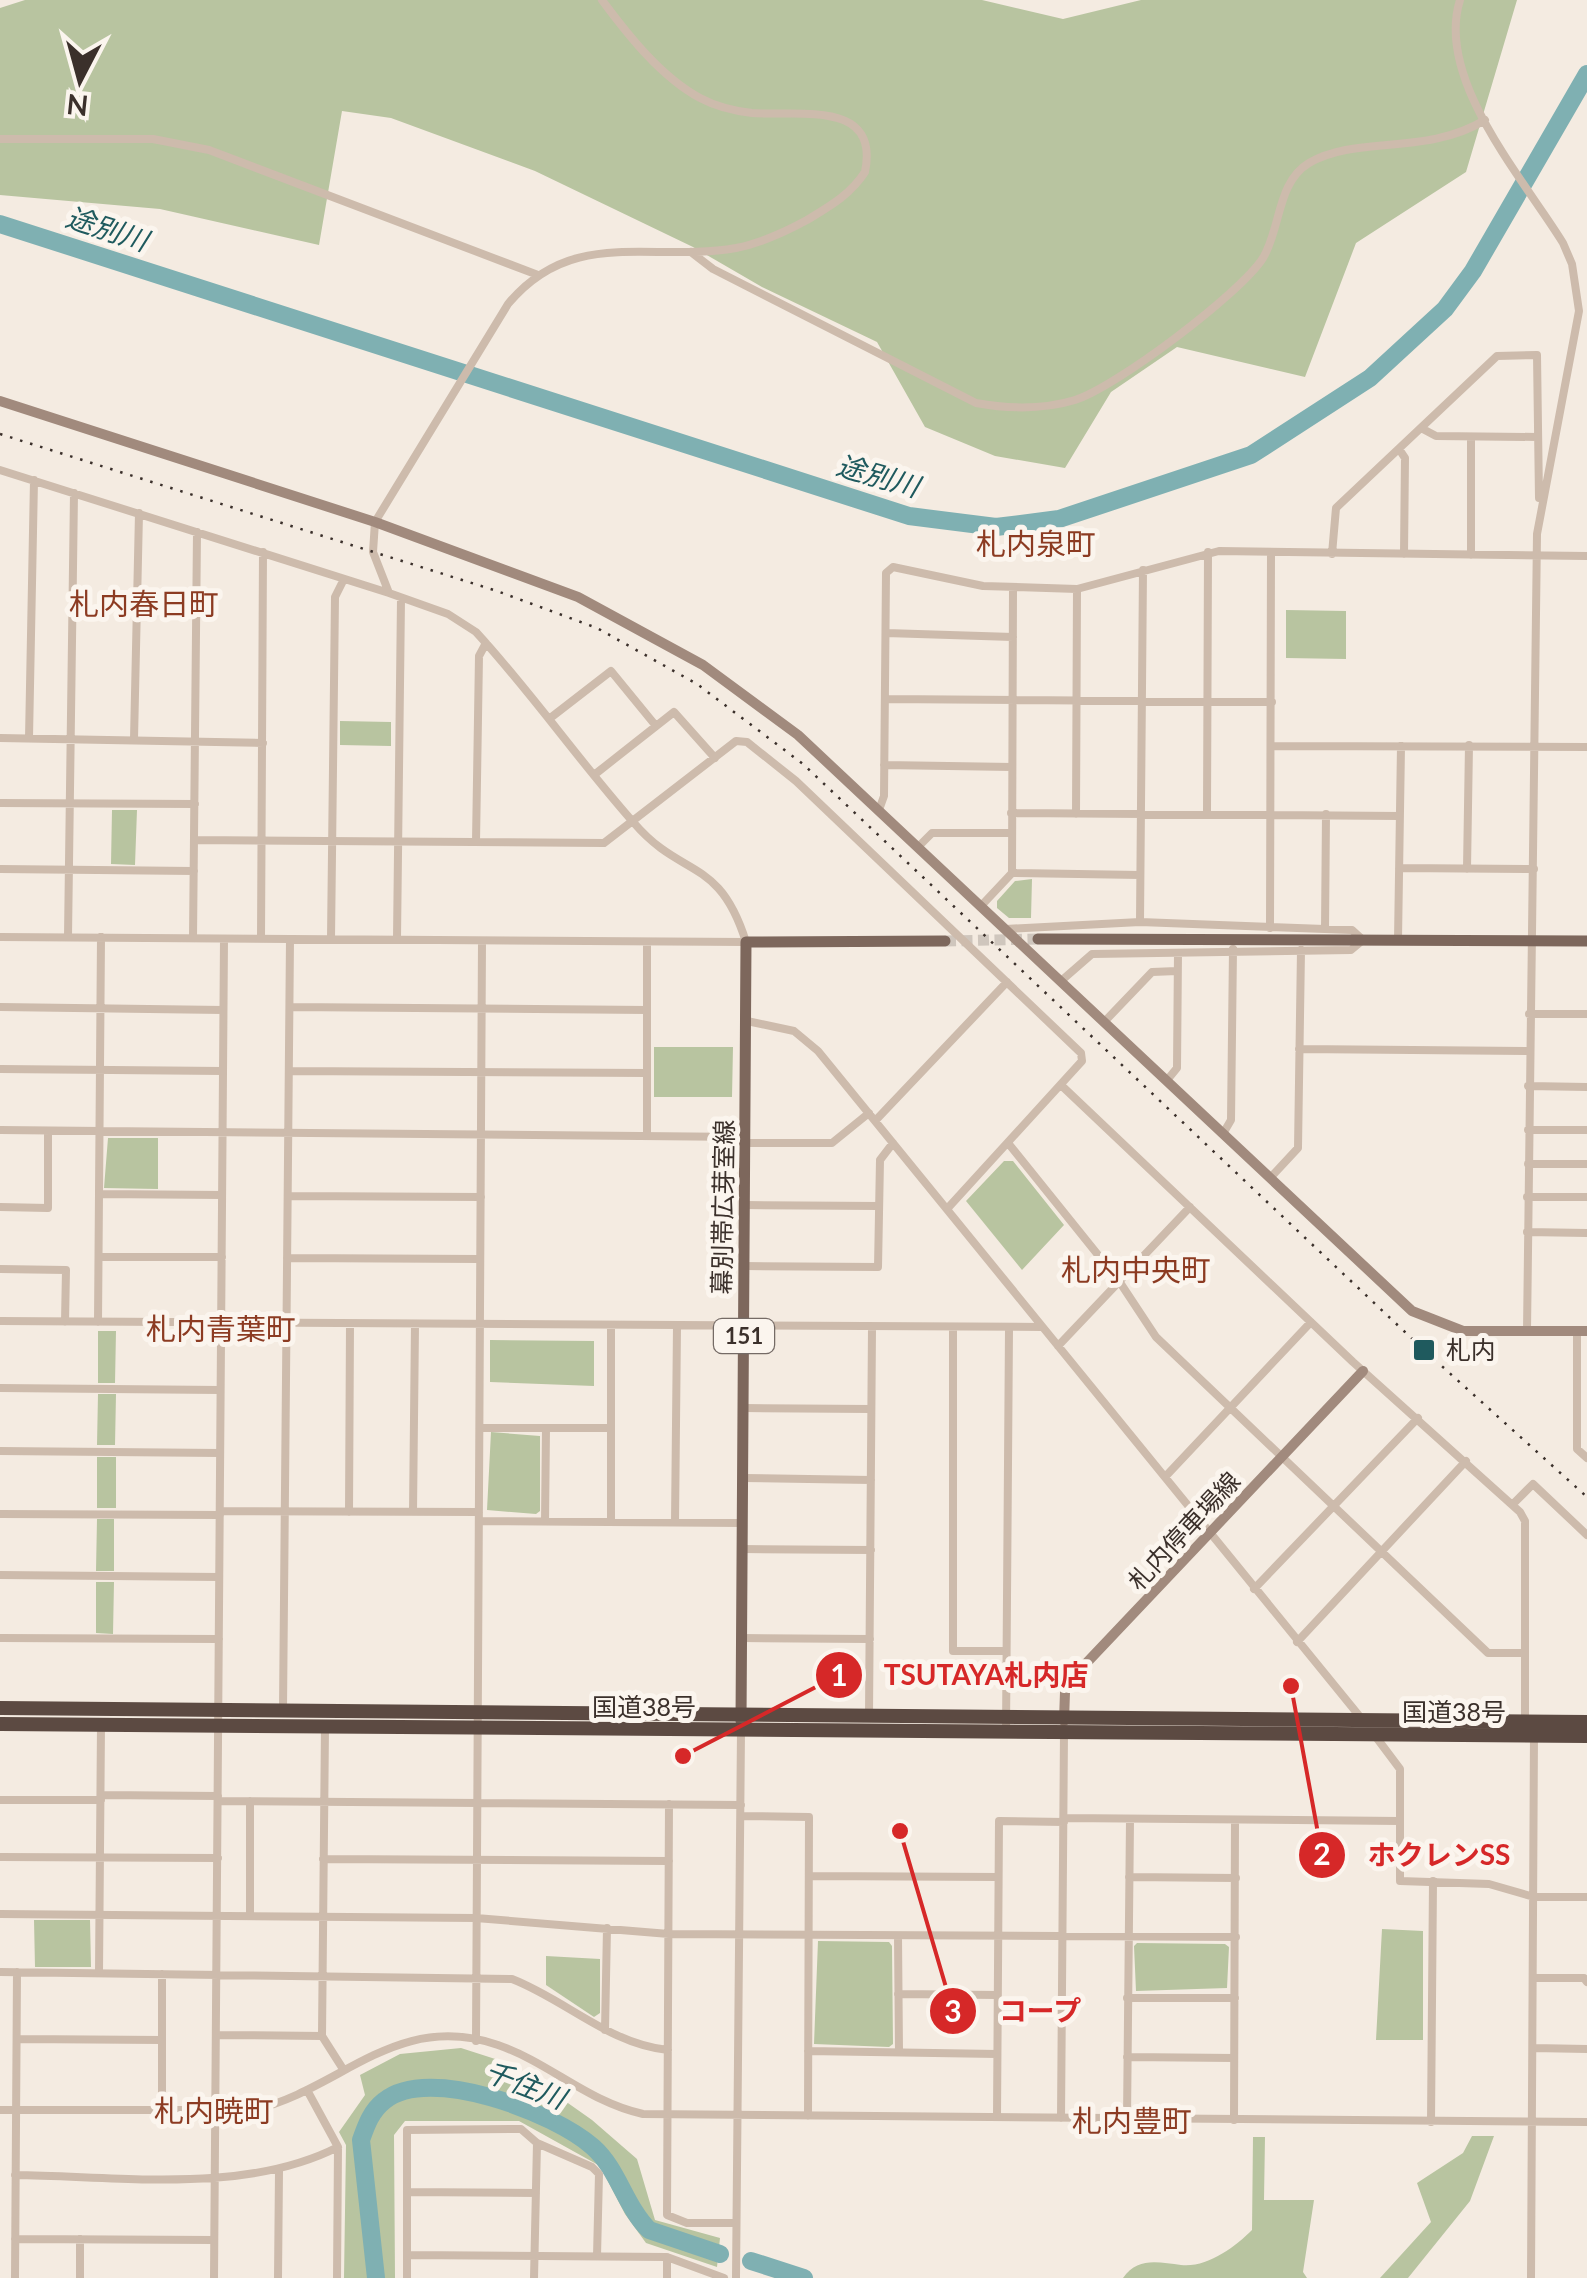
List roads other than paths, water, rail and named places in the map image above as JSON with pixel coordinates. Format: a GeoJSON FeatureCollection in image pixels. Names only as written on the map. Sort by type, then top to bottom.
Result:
{"type":"FeatureCollection","features":[{"type":"Feature","properties":{"kind":"highway","name":"国道38号"},"geometry":{"type":"LineString","coordinates":[[0,1708],[324,1727],[477,1729],[741,1723],[1587,1722]]}},
{"type":"Feature","properties":{"kind":"highway","name":"国道38号"},"geometry":{"type":"LineString","coordinates":[[0,1724],[101,1725],[283,1712],[477,1712],[741,1723],[869,1716],[1006,1725]]}},
{"type":"Feature","properties":{"kind":"highway","name":"国道38号"},"geometry":{"type":"LineString","coordinates":[[1064,1725],[1587,1736]]}},
{"type":"Feature","properties":{"kind":"main road"},"geometry":{"type":"LineString","coordinates":[[1038,939],[1587,941]]}},
{"type":"Feature","properties":{"kind":"main road"},"geometry":{"type":"LineString","coordinates":[[746,942],[945,942]]}},
{"type":"Feature","properties":{"kind":"main road","name":"幕別帯広芽室線"},"geometry":{"type":"LineString","coordinates":[[741,1723],[746,942]]}},
{"type":"Feature","properties":{"kind":"street"},"geometry":{"type":"LineString","coordinates":[[389,592],[373,552],[375,522],[508,304],[538,275],[585,254],[738,248],[782,234],[834,204],[865,172],[866,146],[861,134],[834,116],[750,113],[700,98],[669,76],[602,0]]}},
{"type":"Feature","properties":{"kind":"street"},"geometry":{"type":"LineString","coordinates":[[1460,0],[1456,47],[1467,87],[1572,264],[1579,311],[1541,508],[1536,556],[1527,1331]]}},
{"type":"Feature","properties":{"kind":"street"},"geometry":{"type":"LineString","coordinates":[[690,252],[713,269],[976,403],[1012,409],[1045,406],[1096,392],[1248,277],[1269,244],[1294,175],[1306,164],[1339,152],[1462,134],[1485,120]]}},
{"type":"Feature","properties":{"kind":"street"},"geometry":{"type":"LineString","coordinates":[[0,139],[152,139],[208,150],[538,275]]}},
{"type":"Feature","properties":{"kind":"street"},"geometry":{"type":"LineString","coordinates":[[1332,554],[1336,508],[1469,387],[1497,356],[1538,356],[1541,508]]}},
{"type":"Feature","properties":{"kind":"street"},"geometry":{"type":"LineString","coordinates":[[0,401],[375,522],[546,584],[641,628],[751,698],[879,810],[1106,1020],[1412,1311],[1440,1326],[1463,1330],[1582,1331],[1576,1391],[1577,1449],[1587,1458]]}},
{"type":"Feature","properties":{"kind":"street"},"geometry":{"type":"LineString","coordinates":[[1421,428],[1436,436],[1537,437]]}},
{"type":"Feature","properties":{"kind":"street"},"geometry":{"type":"LineString","coordinates":[[1470,555],[1471,437]]}},
{"type":"Feature","properties":{"kind":"street"},"geometry":{"type":"LineString","coordinates":[[1399,449],[1405,458],[1404,554]]}},
{"type":"Feature","properties":{"kind":"street"},"geometry":{"type":"LineString","coordinates":[[0,470],[448,614],[486,643],[634,824],[663,852],[702,871],[724,891],[746,942],[0,937]]}},
{"type":"Feature","properties":{"kind":"street"},"geometry":{"type":"LineString","coordinates":[[29,738],[30,491],[34,480]]}},
{"type":"Feature","properties":{"kind":"street"},"geometry":{"type":"LineString","coordinates":[[68,937],[74,493]]}},
{"type":"Feature","properties":{"kind":"street"},"geometry":{"type":"LineString","coordinates":[[134,740],[139,513]]}},
{"type":"Feature","properties":{"kind":"street"},"geometry":{"type":"LineString","coordinates":[[193,938],[197,532]]}},
{"type":"Feature","properties":{"kind":"street"},"geometry":{"type":"LineString","coordinates":[[261,939],[264,552]]}},
{"type":"Feature","properties":{"kind":"street"},"geometry":{"type":"LineString","coordinates":[[879,810],[884,765],[886,572],[893,567],[1013,589],[1077,589],[1208,552],[1587,556]]}},
{"type":"Feature","properties":{"kind":"street"},"geometry":{"type":"LineString","coordinates":[[1207,814],[1208,552]]}},
{"type":"Feature","properties":{"kind":"street"},"geometry":{"type":"LineString","coordinates":[[1270,928],[1272,552]]}},
{"type":"Feature","properties":{"kind":"street"},"geometry":{"type":"LineString","coordinates":[[1140,922],[1142,570]]}},
{"type":"Feature","properties":{"kind":"street"},"geometry":{"type":"LineString","coordinates":[[332,939],[335,597],[343,582]]}},
{"type":"Feature","properties":{"kind":"street"},"geometry":{"type":"LineString","coordinates":[[981,906],[1012,873],[1013,589]]}},
{"type":"Feature","properties":{"kind":"street"},"geometry":{"type":"LineString","coordinates":[[1076,814],[1077,589]]}},
{"type":"Feature","properties":{"kind":"street"},"geometry":{"type":"LineString","coordinates":[[397,939],[401,598]]}},
{"type":"Feature","properties":{"kind":"street"},"geometry":{"type":"LineString","coordinates":[[886,632],[1013,637]]}},
{"type":"Feature","properties":{"kind":"street"},"geometry":{"type":"LineString","coordinates":[[476,842],[479,656],[486,643]]}},
{"type":"Feature","properties":{"kind":"street"},"geometry":{"type":"LineString","coordinates":[[548,719],[611,671],[656,726]]}},
{"type":"Feature","properties":{"kind":"street"},"geometry":{"type":"LineString","coordinates":[[885,699],[1272,702]]}},
{"type":"Feature","properties":{"kind":"street"},"geometry":{"type":"LineString","coordinates":[[594,775],[674,712],[715,758]]}},
{"type":"Feature","properties":{"kind":"street"},"geometry":{"type":"LineString","coordinates":[[0,738],[262,743]]}},
{"type":"Feature","properties":{"kind":"street"},"geometry":{"type":"LineString","coordinates":[[194,840],[604,843],[634,824],[736,741],[748,742],[796,781],[1082,1052],[1082,1062],[1062,1086],[947,1209]]}},
{"type":"Feature","properties":{"kind":"street"},"geometry":{"type":"LineString","coordinates":[[1467,869],[1469,745]]}},
{"type":"Feature","properties":{"kind":"street"},"geometry":{"type":"LineString","coordinates":[[1272,746],[1587,746]]}},
{"type":"Feature","properties":{"kind":"street"},"geometry":{"type":"LineString","coordinates":[[1398,940],[1401,746]]}},
{"type":"Feature","properties":{"kind":"street"},"geometry":{"type":"LineString","coordinates":[[884,765],[1012,768]]}},
{"type":"Feature","properties":{"kind":"street"},"geometry":{"type":"LineString","coordinates":[[0,803],[194,804]]}},
{"type":"Feature","properties":{"kind":"street"},"geometry":{"type":"LineString","coordinates":[[1011,813],[1400,816]]}},
{"type":"Feature","properties":{"kind":"street"},"geometry":{"type":"LineString","coordinates":[[1325,929],[1326,814]]}},
{"type":"Feature","properties":{"kind":"street"},"geometry":{"type":"LineString","coordinates":[[918,846],[932,832],[1012,833]]}},
{"type":"Feature","properties":{"kind":"street"},"geometry":{"type":"LineString","coordinates":[[0,868],[194,871]]}},
{"type":"Feature","properties":{"kind":"street"},"geometry":{"type":"LineString","coordinates":[[1399,868],[1534,869]]}},
{"type":"Feature","properties":{"kind":"street"},"geometry":{"type":"LineString","coordinates":[[1012,873],[1140,875]]}},
{"type":"Feature","properties":{"kind":"street"},"geometry":{"type":"LineString","coordinates":[[1006,930],[1140,922],[1352,930],[1364,940],[1351,950],[1092,954],[1061,981]]}},
{"type":"Feature","properties":{"kind":"street"},"geometry":{"type":"LineString","coordinates":[[98,1322],[101,938]]}},
{"type":"Feature","properties":{"kind":"street"},"geometry":{"type":"LineString","coordinates":[[214,2278],[224,938]]}},
{"type":"Feature","properties":{"kind":"street"},"geometry":{"type":"LineString","coordinates":[[283,1712],[290,939]]}},
{"type":"Feature","properties":{"kind":"street"},"geometry":{"type":"LineString","coordinates":[[476,2041],[482,940]]}},
{"type":"Feature","properties":{"kind":"street"},"geometry":{"type":"LineString","coordinates":[[647,1136],[648,942]]}},
{"type":"Feature","properties":{"kind":"street"},"geometry":{"type":"LineString","coordinates":[[1224,1132],[1231,1120],[1232,949]]}},
{"type":"Feature","properties":{"kind":"street"},"geometry":{"type":"LineString","coordinates":[[1271,1177],[1298,1148],[1300,950]]}},
{"type":"Feature","properties":{"kind":"street"},"geometry":{"type":"LineString","coordinates":[[1168,1079],[1176,1068],[1178,954]]}},
{"type":"Feature","properties":{"kind":"street"},"geometry":{"type":"LineString","coordinates":[[1106,1020],[1152,972],[1177,971]]}},
{"type":"Feature","properties":{"kind":"street"},"geometry":{"type":"LineString","coordinates":[[0,1130],[647,1136],[832,1143],[872,1118],[1007,982]]}},
{"type":"Feature","properties":{"kind":"street"},"geometry":{"type":"LineString","coordinates":[[0,1008],[223,1010]]}},
{"type":"Feature","properties":{"kind":"street"},"geometry":{"type":"LineString","coordinates":[[290,1008],[647,1010]]}},
{"type":"Feature","properties":{"kind":"street"},"geometry":{"type":"LineString","coordinates":[[1529,1014],[1587,1014]]}},
{"type":"Feature","properties":{"kind":"street"},"geometry":{"type":"LineString","coordinates":[[747,1021],[775,1024],[806,1039],[1400,1768],[1400,1880],[1489,1884],[1534,1897],[1587,1897]]}},
{"type":"Feature","properties":{"kind":"street"},"geometry":{"type":"LineString","coordinates":[[1299,1049],[1528,1051]]}},
{"type":"Feature","properties":{"kind":"street"},"geometry":{"type":"LineString","coordinates":[[0,1070],[223,1070]]}},
{"type":"Feature","properties":{"kind":"street"},"geometry":{"type":"LineString","coordinates":[[289,1070],[647,1072]]}},
{"type":"Feature","properties":{"kind":"street"},"geometry":{"type":"LineString","coordinates":[[1062,1086],[1310,1322],[1513,1504],[1525,1521],[1524,1721],[1535,1735],[1531,2278]]}},
{"type":"Feature","properties":{"kind":"street"},"geometry":{"type":"LineString","coordinates":[[1528,1086],[1587,1086]]}},
{"type":"Feature","properties":{"kind":"street"},"geometry":{"type":"LineString","coordinates":[[1528,1130],[1587,1130]]}},
{"type":"Feature","properties":{"kind":"street"},"geometry":{"type":"LineString","coordinates":[[0,1208],[48,1208],[48,1131]]}},
{"type":"Feature","properties":{"kind":"street"},"geometry":{"type":"LineString","coordinates":[[744,1266],[878,1268],[880,1160],[893,1143]]}},
{"type":"Feature","properties":{"kind":"street"},"geometry":{"type":"LineString","coordinates":[[1008,1143],[1119,1282],[1156,1337],[1488,1653],[1524,1653]]}},
{"type":"Feature","properties":{"kind":"street"},"geometry":{"type":"LineString","coordinates":[[1528,1164],[1587,1164]]}},
{"type":"Feature","properties":{"kind":"street"},"geometry":{"type":"LineString","coordinates":[[99,1194],[222,1195]]}},
{"type":"Feature","properties":{"kind":"street"},"geometry":{"type":"LineString","coordinates":[[288,1196],[481,1196]]}},
{"type":"Feature","properties":{"kind":"street"},"geometry":{"type":"LineString","coordinates":[[1527,1197],[1587,1198]]}},
{"type":"Feature","properties":{"kind":"street"},"geometry":{"type":"LineString","coordinates":[[744,1205],[879,1206]]}},
{"type":"Feature","properties":{"kind":"street"},"geometry":{"type":"LineString","coordinates":[[1058,1346],[1190,1208]]}},
{"type":"Feature","properties":{"kind":"street"},"geometry":{"type":"LineString","coordinates":[[1527,1232],[1587,1233]]}},
{"type":"Feature","properties":{"kind":"street"},"geometry":{"type":"LineString","coordinates":[[98,1257],[222,1258]]}},
{"type":"Feature","properties":{"kind":"street"},"geometry":{"type":"LineString","coordinates":[[287,1258],[480,1260]]}},
{"type":"Feature","properties":{"kind":"street"},"geometry":{"type":"LineString","coordinates":[[0,1269],[66,1270],[65,1322]]}},
{"type":"Feature","properties":{"kind":"street"},"geometry":{"type":"LineString","coordinates":[[0,1321],[1042,1327]]}},
{"type":"Feature","properties":{"kind":"street"},"geometry":{"type":"LineString","coordinates":[[1165,1477],[1310,1322]]}},
{"type":"Feature","properties":{"kind":"street"},"geometry":{"type":"LineString","coordinates":[[349,1512],[350,1324]]}},
{"type":"Feature","properties":{"kind":"street"},"geometry":{"type":"LineString","coordinates":[[413,1512],[415,1325]]}},
{"type":"Feature","properties":{"kind":"street"},"geometry":{"type":"LineString","coordinates":[[611,1326],[611,1522]]}},
{"type":"Feature","properties":{"kind":"street"},"geometry":{"type":"LineString","coordinates":[[675,1522],[677,1326]]}},
{"type":"Feature","properties":{"kind":"street"},"geometry":{"type":"LineString","coordinates":[[869,1716],[872,1328]]}},
{"type":"Feature","properties":{"kind":"street"},"geometry":{"type":"LineString","coordinates":[[954,1329],[952,1650],[1006,1652]]}},
{"type":"Feature","properties":{"kind":"street"},"geometry":{"type":"LineString","coordinates":[[1006,1725],[1009,1329]]}},
{"type":"Feature","properties":{"kind":"street","name":"札内停車場線"},"geometry":{"type":"LineString","coordinates":[[1064,1725],[1066,1692],[1076,1674],[1363,1371]]}},
{"type":"Feature","properties":{"kind":"street"},"geometry":{"type":"LineString","coordinates":[[0,1388],[220,1390]]}},
{"type":"Feature","properties":{"kind":"street"},"geometry":{"type":"LineString","coordinates":[[1576,1391],[1587,1391]]}},
{"type":"Feature","properties":{"kind":"street"},"geometry":{"type":"LineString","coordinates":[[744,1408],[871,1410]]}},
{"type":"Feature","properties":{"kind":"street"},"geometry":{"type":"LineString","coordinates":[[1254,1589],[1418,1418]]}},
{"type":"Feature","properties":{"kind":"street"},"geometry":{"type":"LineString","coordinates":[[480,1428],[611,1428]]}},
{"type":"Feature","properties":{"kind":"street"},"geometry":{"type":"LineString","coordinates":[[545,1522],[546,1428]]}},
{"type":"Feature","properties":{"kind":"street"},"geometry":{"type":"LineString","coordinates":[[0,1450],[220,1453]]}},
{"type":"Feature","properties":{"kind":"street"},"geometry":{"type":"LineString","coordinates":[[1297,1642],[1466,1461]]}},
{"type":"Feature","properties":{"kind":"street"},"geometry":{"type":"LineString","coordinates":[[743,1478],[871,1480]]}},
{"type":"Feature","properties":{"kind":"street"},"geometry":{"type":"LineString","coordinates":[[1513,1504],[1533,1484],[1587,1535]]}},
{"type":"Feature","properties":{"kind":"street"},"geometry":{"type":"LineString","coordinates":[[0,1514],[413,1512],[545,1522],[742,1523]]}},
{"type":"Feature","properties":{"kind":"street"},"geometry":{"type":"LineString","coordinates":[[742,1549],[871,1550]]}},
{"type":"Feature","properties":{"kind":"street"},"geometry":{"type":"LineString","coordinates":[[0,1575],[219,1577]]}},
{"type":"Feature","properties":{"kind":"street"},"geometry":{"type":"LineString","coordinates":[[0,1638],[218,1639]]}},
{"type":"Feature","properties":{"kind":"street"},"geometry":{"type":"LineString","coordinates":[[741,1638],[870,1639]]}},
{"type":"Feature","properties":{"kind":"street"},"geometry":{"type":"LineString","coordinates":[[736,2278],[741,1723]]}},
{"type":"Feature","properties":{"kind":"street"},"geometry":{"type":"LineString","coordinates":[[99,1973],[101,1725]]}},
{"type":"Feature","properties":{"kind":"street"},"geometry":{"type":"LineString","coordinates":[[1061,2118],[1064,1725]]}},
{"type":"Feature","properties":{"kind":"street"},"geometry":{"type":"LineString","coordinates":[[324,1727],[322,2036],[343,2069]]}},
{"type":"Feature","properties":{"kind":"street"},"geometry":{"type":"LineString","coordinates":[[0,1800],[218,1798],[250,1802],[741,1805]]}},
{"type":"Feature","properties":{"kind":"street"},"geometry":{"type":"LineString","coordinates":[[250,1802],[250,1916]]}},
{"type":"Feature","properties":{"kind":"street"},"geometry":{"type":"LineString","coordinates":[[670,1804],[666,2214],[687,2223],[736,2224]]}},
{"type":"Feature","properties":{"kind":"street"},"geometry":{"type":"LineString","coordinates":[[740,1816],[809,1817],[808,2116]]}},
{"type":"Feature","properties":{"kind":"street"},"geometry":{"type":"LineString","coordinates":[[1127,2118],[1130,1820]]}},
{"type":"Feature","properties":{"kind":"street"},"geometry":{"type":"LineString","coordinates":[[1234,2120],[1235,1821]]}},
{"type":"Feature","properties":{"kind":"street"},"geometry":{"type":"LineString","coordinates":[[996,2117],[999,1822],[1400,1821]]}},
{"type":"Feature","properties":{"kind":"street"},"geometry":{"type":"LineString","coordinates":[[0,1857],[218,1858]]}},
{"type":"Feature","properties":{"kind":"street"},"geometry":{"type":"LineString","coordinates":[[323,1859],[670,1861]]}},
{"type":"Feature","properties":{"kind":"street"},"geometry":{"type":"LineString","coordinates":[[809,1876],[998,1877]]}},
{"type":"Feature","properties":{"kind":"street"},"geometry":{"type":"LineString","coordinates":[[1129,1877],[1236,1878]]}},
{"type":"Feature","properties":{"kind":"street"},"geometry":{"type":"LineString","coordinates":[[1431,2122],[1432,1881]]}},
{"type":"Feature","properties":{"kind":"street"},"geometry":{"type":"LineString","coordinates":[[0,1914],[476,1918],[669,1934],[1236,1937]]}},
{"type":"Feature","properties":{"kind":"street"},"geometry":{"type":"LineString","coordinates":[[605,2030],[607,1928]]}},
{"type":"Feature","properties":{"kind":"street"},"geometry":{"type":"LineString","coordinates":[[898,1936],[899,2052]]}},
{"type":"Feature","properties":{"kind":"street"},"geometry":{"type":"LineString","coordinates":[[0,1972],[512,1979],[538,1989],[620,2039],[668,2050]]}},
{"type":"Feature","properties":{"kind":"street"},"geometry":{"type":"LineString","coordinates":[[15,2278],[17,1972]]}},
{"type":"Feature","properties":{"kind":"street"},"geometry":{"type":"LineString","coordinates":[[162,1974],[162,2112]]}},
{"type":"Feature","properties":{"kind":"street"},"geometry":{"type":"LineString","coordinates":[[1534,1978],[1584,1978],[1587,1982]]}},
{"type":"Feature","properties":{"kind":"street"},"geometry":{"type":"LineString","coordinates":[[898,1994],[997,1995]]}},
{"type":"Feature","properties":{"kind":"street"},"geometry":{"type":"LineString","coordinates":[[1127,1998],[1235,1998]]}},
{"type":"Feature","properties":{"kind":"street"},"geometry":{"type":"LineString","coordinates":[[217,2036],[322,2036]]}},
{"type":"Feature","properties":{"kind":"street"},"geometry":{"type":"LineString","coordinates":[[18,2039],[162,2040]]}},
{"type":"Feature","properties":{"kind":"street"},"geometry":{"type":"LineString","coordinates":[[0,2110],[217,2112],[266,2107],[412,2040],[476,2041],[530,2060],[599,2101],[637,2113],[666,2116],[1587,2122]]}},
{"type":"Feature","properties":{"kind":"street"},"geometry":{"type":"LineString","coordinates":[[1533,2048],[1587,2049]]}},
{"type":"Feature","properties":{"kind":"street"},"geometry":{"type":"LineString","coordinates":[[808,2051],[996,2054]]}},
{"type":"Feature","properties":{"kind":"street"},"geometry":{"type":"LineString","coordinates":[[1127,2057],[1234,2058]]}},
{"type":"Feature","properties":{"kind":"street"},"geometry":{"type":"LineString","coordinates":[[307,2090],[338,2147],[337,2278]]}},
{"type":"Feature","properties":{"kind":"street"},"geometry":{"type":"LineString","coordinates":[[406,2278],[408,2130],[521,2129],[538,2143],[598,2174],[597,2256]]}},
{"type":"Feature","properties":{"kind":"street"},"geometry":{"type":"LineString","coordinates":[[534,2278],[538,2143]]}},
{"type":"Feature","properties":{"kind":"street"},"geometry":{"type":"LineString","coordinates":[[15,2176],[216,2177],[279,2172],[338,2147]]}},
{"type":"Feature","properties":{"kind":"street"},"geometry":{"type":"LineString","coordinates":[[278,2278],[279,2172]]}},
{"type":"Feature","properties":{"kind":"street"},"geometry":{"type":"LineString","coordinates":[[407,2192],[536,2192]]}},
{"type":"Feature","properties":{"kind":"street"},"geometry":{"type":"LineString","coordinates":[[15,2239],[214,2240]]}},
{"type":"Feature","properties":{"kind":"street"},"geometry":{"type":"LineString","coordinates":[[80,2239],[80,2278]]}},
{"type":"Feature","properties":{"kind":"street"},"geometry":{"type":"LineString","coordinates":[[407,2254],[667,2256],[724,2278]]}},
{"type":"Feature","properties":{"kind":"street"},"geometry":{"type":"LineString","coordinates":[[667,2256],[667,2278]]}},
{"type":"Feature","properties":{"kind":"waterway","name":"途別川"},"geometry":{"type":"LineString","coordinates":[[0,224],[909,516],[996,527],[1059,519],[1251,455],[1370,378],[1445,309],[1473,271],[1587,74]]}},
{"type":"Feature","properties":{"kind":"waterway","name":"千住川"},"geometry":{"type":"LineString","coordinates":[[376,2278],[361,2140],[372,2114],[384,2101],[404,2091],[430,2088],[491,2097],[551,2120],[602,2156],[649,2230],[720,2254]]}},
{"type":"Feature","properties":{"kind":"waterway","name":"千住川"},"geometry":{"type":"LineString","coordinates":[[751,2261],[804,2278]]}},
{"type":"Feature","properties":{"kind":"tunnel"},"geometry":{"type":"LineString","coordinates":[[945,941],[1038,939]]}},
{"type":"Feature","properties":{"kind":"railway"},"geometry":{"type":"LineString","coordinates":[[0,434],[497,591],[597,628],[697,684],[803,764],[1424,1350],[1587,1497]]}},
{"type":"Feature","properties":{"kind":"place","name":"札内"},"geometry":{"type":"Point","coordinates":[1424,1350]}},
{"type":"Feature","properties":{"kind":"place","name":"ホクレンSS"},"geometry":{"type":"Point","coordinates":[1291,1686]}},
{"type":"Feature","properties":{"kind":"place","name":"TSUTAYA札内店"},"geometry":{"type":"Point","coordinates":[683,1756]}},
{"type":"Feature","properties":{"kind":"place","name":"コープ"},"geometry":{"type":"Point","coordinates":[900,1831]}},
{"type":"Feature","properties":{"kind":"district","name":"札内泉町"},"geometry":{"type":"Point","coordinates":[1036,545]}},
{"type":"Feature","properties":{"kind":"district","name":"札内春日町"},"geometry":{"type":"Point","coordinates":[144,605]}},
{"type":"Feature","properties":{"kind":"district","name":"札内中央町"},"geometry":{"type":"Point","coordinates":[1136,1271]}},
{"type":"Feature","properties":{"kind":"district","name":"札内青葉町"},"geometry":{"type":"Point","coordinates":[221,1330]}},
{"type":"Feature","properties":{"kind":"district","name":"札内暁町"},"geometry":{"type":"Point","coordinates":[214,2112]}},
{"type":"Feature","properties":{"kind":"district","name":"札内豊町"},"geometry":{"type":"Point","coordinates":[1132,2122]}}]}
